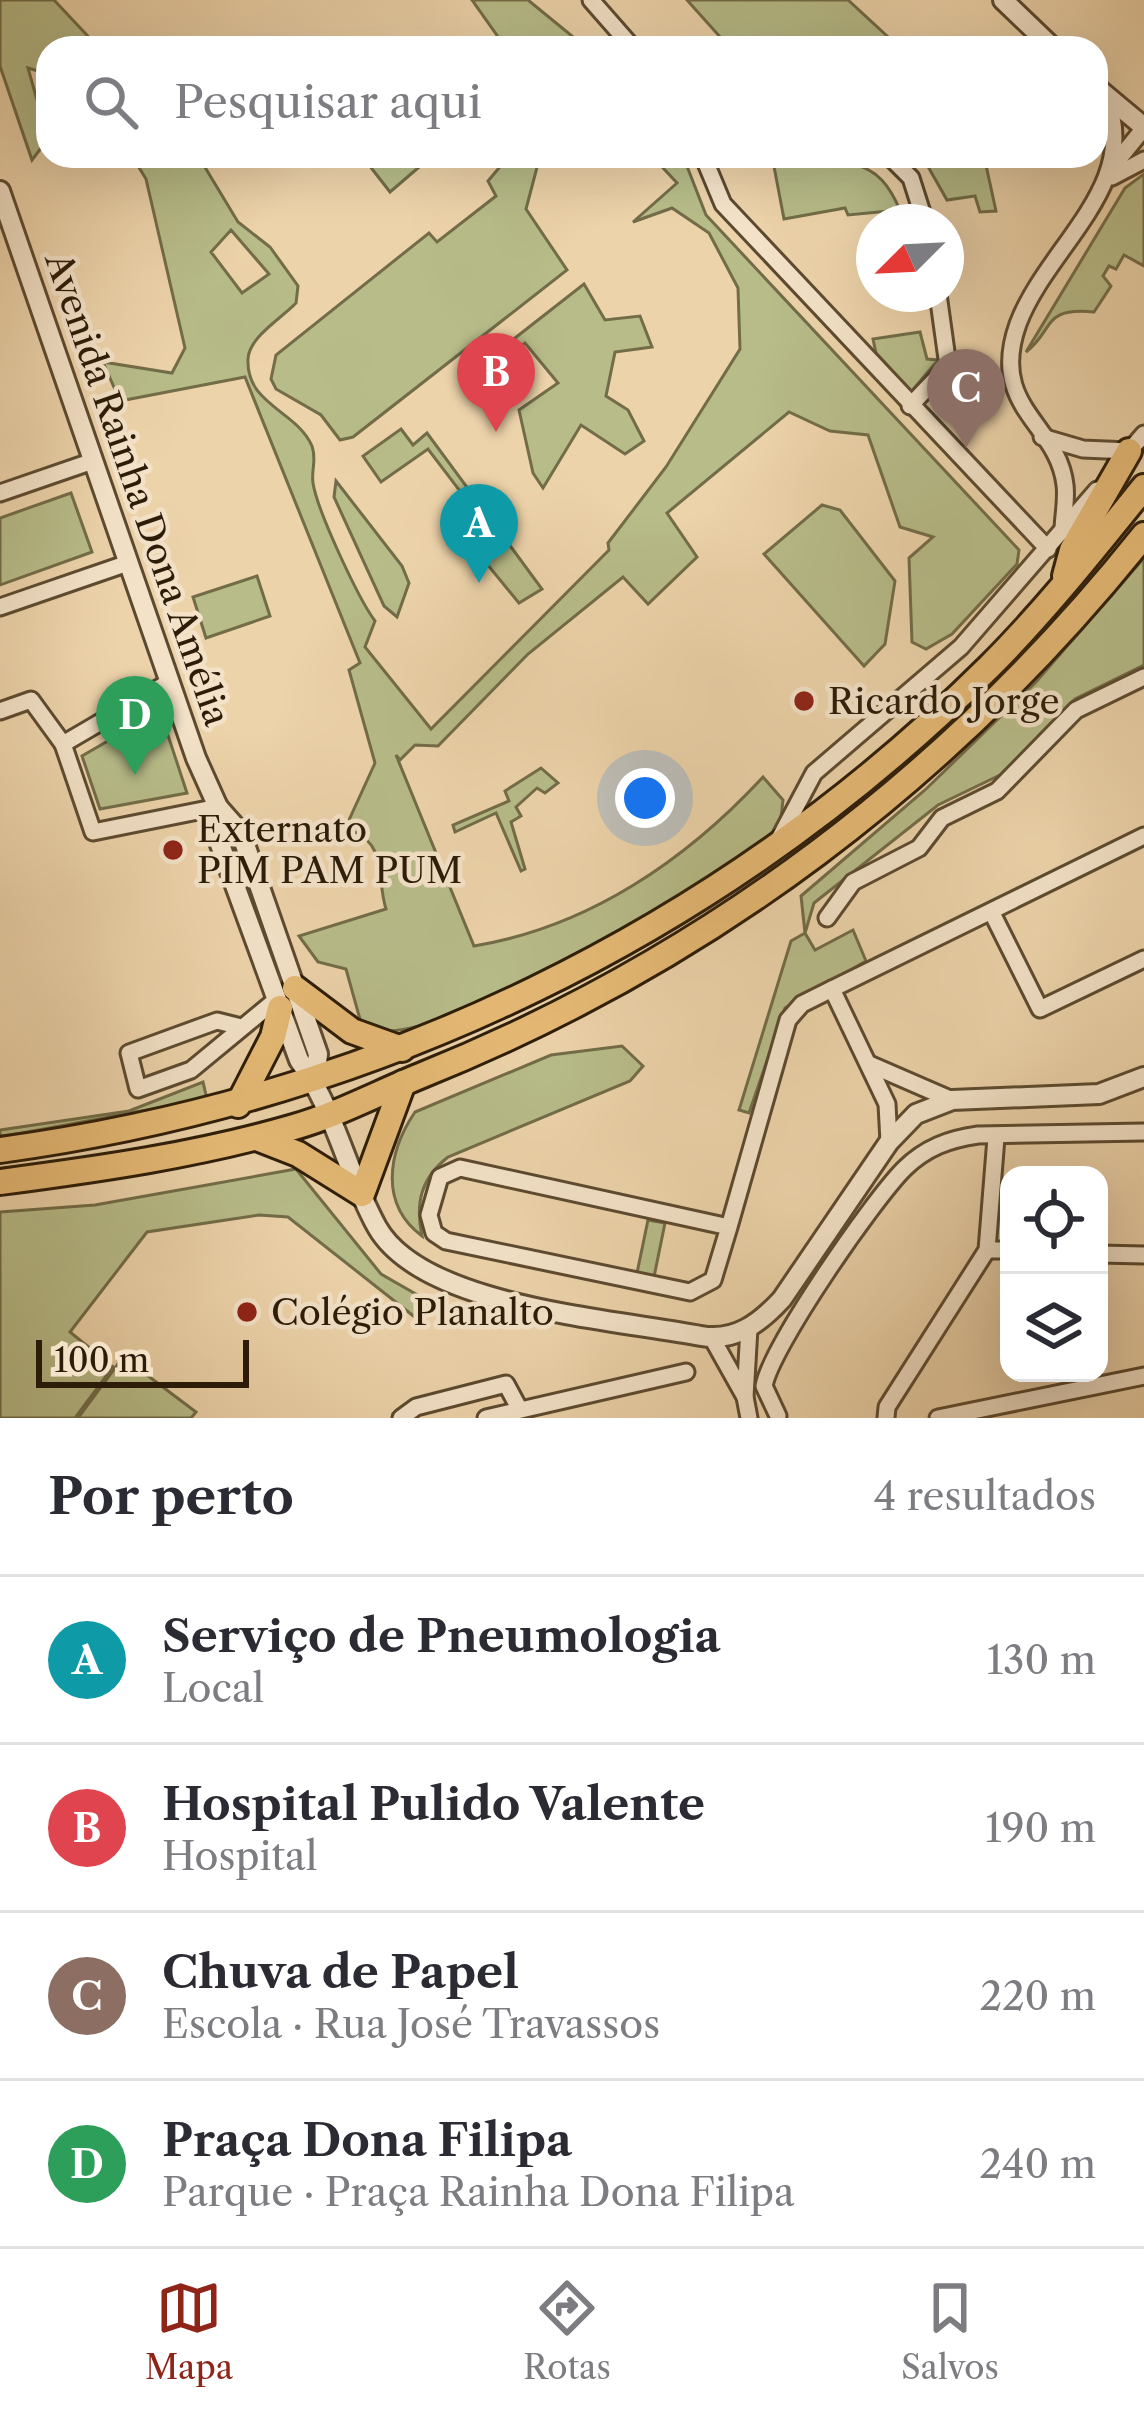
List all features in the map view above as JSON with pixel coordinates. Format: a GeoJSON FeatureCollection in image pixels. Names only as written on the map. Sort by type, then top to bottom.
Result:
{"type":"FeatureCollection","features":[{"type":"Feature","properties":{"kind":"highway"},"geometry":{"type":"LineString","coordinates":[[1061,590],[1072,550],[1136,442]]}},
{"type":"Feature","properties":{"kind":"highway"},"geometry":{"type":"LineString","coordinates":[[0,1150],[238,1105],[315,1082],[472,1022],[614,952],[773,850],[896,753],[990,666],[1061,590],[1144,488]]}},
{"type":"Feature","properties":{"kind":"highway"},"geometry":{"type":"LineString","coordinates":[[0,1182],[257,1138],[503,1043],[628,979],[797,872],[917,776],[1012,688],[1144,535]]}},
{"type":"Feature","properties":{"kind":"highway"},"geometry":{"type":"LineString","coordinates":[[238,1105],[273,1036],[284,998],[402,1049]]}},
{"type":"Feature","properties":{"kind":"highway"},"geometry":{"type":"LineString","coordinates":[[257,1138],[298,1154],[362,1194],[403,1083]]}},
{"type":"Feature","properties":{"kind":"street"},"geometry":{"type":"LineString","coordinates":[[591,0],[622,36]]}},
{"type":"Feature","properties":{"kind":"street"},"geometry":{"type":"LineString","coordinates":[[1003,0],[1040,36]]}},
{"type":"Feature","properties":{"kind":"street"},"geometry":{"type":"LineString","coordinates":[[1019,0],[1056,36]]}},
{"type":"Feature","properties":{"kind":"street"},"geometry":{"type":"LineString","coordinates":[[1108,83],[1144,113]]}},
{"type":"Feature","properties":{"kind":"street"},"geometry":{"type":"LineString","coordinates":[[1063,531],[1065,484],[1016,394],[1012,350],[1018,323],[1144,128],[1108,99]]}},
{"type":"Feature","properties":{"kind":"street"},"geometry":{"type":"LineString","coordinates":[[1108,110],[1119,134],[1114,169]]}},
{"type":"Feature","properties":{"kind":"street"},"geometry":{"type":"LineString","coordinates":[[1114,169],[1144,160]]}},
{"type":"Feature","properties":{"kind":"street"},"geometry":{"type":"LineString","coordinates":[[708,168],[723,204],[1048,549]]}},
{"type":"Feature","properties":{"kind":"street"},"geometry":{"type":"LineString","coordinates":[[901,168],[911,178],[919,204]]}},
{"type":"Feature","properties":{"kind":"street","name":"Avenida Rainha Dona Amélia"},"geometry":{"type":"LineString","coordinates":[[0,191],[169,682],[218,807],[241,833],[284,998],[318,1054],[315,1082],[362,1194],[398,1256],[444,1284],[712,1338]]}},
{"type":"Feature","properties":{"kind":"street"},"geometry":{"type":"LineString","coordinates":[[910,406],[948,366],[940,312]]}},
{"type":"Feature","properties":{"kind":"street"},"geometry":{"type":"LineString","coordinates":[[1042,437],[1083,449],[1136,442]]}},
{"type":"Feature","properties":{"kind":"street"},"geometry":{"type":"LineString","coordinates":[[773,850],[814,773],[961,647],[1136,442]]}},
{"type":"Feature","properties":{"kind":"street"},"geometry":{"type":"LineString","coordinates":[[0,493],[93,461]]}},
{"type":"Feature","properties":{"kind":"street"},"geometry":{"type":"LineString","coordinates":[[0,607],[128,563]]}},
{"type":"Feature","properties":{"kind":"street"},"geometry":{"type":"LineString","coordinates":[[826,918],[853,882],[920,848],[942,818],[997,791],[1076,710],[1144,677]]}},
{"type":"Feature","properties":{"kind":"street"},"geometry":{"type":"LineString","coordinates":[[63,744],[169,682]]}},
{"type":"Feature","properties":{"kind":"street"},"geometry":{"type":"LineString","coordinates":[[0,711],[31,700],[63,744],[93,832],[218,807]]}},
{"type":"Feature","properties":{"kind":"street"},"geometry":{"type":"LineString","coordinates":[[729,1226],[460,1168],[437,1182],[429,1215],[434,1233],[446,1241],[690,1292],[713,1280],[729,1226],[788,1020],[802,1004],[1144,836]]}},
{"type":"Feature","properties":{"kind":"street"},"geometry":{"type":"LineString","coordinates":[[992,913],[1040,1009],[1144,958]]}},
{"type":"Feature","properties":{"kind":"street"},"geometry":{"type":"LineString","coordinates":[[832,989],[892,1119],[889,1142]]}},
{"type":"Feature","properties":{"kind":"street"},"geometry":{"type":"LineString","coordinates":[[241,1027],[217,1021],[128,1053],[138,1089],[190,1070],[284,998]]}},
{"type":"Feature","properties":{"kind":"street"},"geometry":{"type":"LineString","coordinates":[[868,1064],[952,1100]]}},
{"type":"Feature","properties":{"kind":"street"},"geometry":{"type":"LineString","coordinates":[[745,1397],[712,1338],[748,1328],[782,1299],[889,1142],[916,1114],[952,1100],[1079,1097],[1144,1077]]}},
{"type":"Feature","properties":{"kind":"street"},"geometry":{"type":"LineString","coordinates":[[778,1416],[764,1386],[767,1372],[890,1186],[938,1144],[978,1135],[1144,1132]]}},
{"type":"Feature","properties":{"kind":"street"},"geometry":{"type":"LineString","coordinates":[[886,1418],[887,1407],[987,1250],[996,1138]]}},
{"type":"Feature","properties":{"kind":"street"},"geometry":{"type":"LineString","coordinates":[[987,1250],[1000,1250]]}},
{"type":"Feature","properties":{"kind":"street"},"geometry":{"type":"LineString","coordinates":[[1108,1253],[1144,1255]]}},
{"type":"Feature","properties":{"kind":"street"},"geometry":{"type":"LineString","coordinates":[[748,1328],[745,1397],[749,1418]]}},
{"type":"Feature","properties":{"kind":"street"},"geometry":{"type":"LineString","coordinates":[[486,1418],[686,1372]]}},
{"type":"Feature","properties":{"kind":"street"},"geometry":{"type":"LineString","coordinates":[[938,1418],[1144,1376]]}},
{"type":"Feature","properties":{"kind":"street"},"geometry":{"type":"LineString","coordinates":[[401,1418],[416,1407],[506,1384],[520,1410]]}},
{"type":"Feature","properties":{"kind":"green space"},"geometry":{"type":"Polygon","coordinates":[[[0,0],[54,0],[88,36],[36,36],[36,70],[28,68],[36,96],[36,155],[32,160],[0,66],[0,0]]]}},
{"type":"Feature","properties":{"kind":"green space"},"geometry":{"type":"Polygon","coordinates":[[[472,0],[528,0],[572,36],[498,36],[472,0]]]}},
{"type":"Feature","properties":{"kind":"green space"},"geometry":{"type":"Polygon","coordinates":[[[687,0],[848,0],[887,36],[719,36],[687,0]]]}},
{"type":"Feature","properties":{"kind":"green space"},"geometry":{"type":"Polygon","coordinates":[[[139,168],[205,168],[238,222],[270,247],[298,286],[296,303],[254,343],[248,359],[250,374],[263,397],[312,446],[313,483],[322,513],[375,621],[365,647],[431,729],[609,550],[608,543],[666,467],[740,349],[738,288],[709,233],[672,208],[633,222],[677,183],[663,168],[688,168],[706,215],[1019,550],[1017,564],[952,634],[926,649],[912,642],[909,558],[933,537],[900,527],[868,435],[830,431],[789,412],[667,513],[697,557],[648,604],[623,577],[528,654],[438,746],[415,745],[400,760],[396,755],[474,946],[557,923],[633,885],[702,836],[763,777],[783,800],[780,827],[640,922],[515,990],[455,1015],[403,1029],[363,1030],[346,969],[318,962],[299,936],[386,909],[376,854],[353,831],[349,820],[375,763],[349,670],[360,663],[245,377],[120,401],[103,362],[172,373],[185,348],[146,179],[139,168]],[[231,230],[211,252],[242,293],[269,274],[231,230]]]}},
{"type":"Feature","properties":{"kind":"green space"},"geometry":{"type":"Polygon","coordinates":[[[371,168],[418,168],[390,192],[371,168]]]}},
{"type":"Feature","properties":{"kind":"green space"},"geometry":{"type":"Polygon","coordinates":[[[499,168],[537,168],[526,209],[567,270],[353,437],[340,440],[321,415],[276,389],[271,379],[276,355],[429,233],[437,242],[496,196],[488,181],[499,168]]]}},
{"type":"Feature","properties":{"kind":"green space"},"geometry":{"type":"Polygon","coordinates":[[[774,168],[863,168],[882,180],[897,204],[856,204],[856,214],[848,215],[845,208],[784,219],[774,168]]]}},
{"type":"Feature","properties":{"kind":"green space"},"geometry":{"type":"Polygon","coordinates":[[[929,168],[987,168],[996,211],[980,212],[975,196],[947,200],[929,168]]]}},
{"type":"Feature","properties":{"kind":"green space"},"geometry":{"type":"Polygon","coordinates":[[[1144,174],[1144,266],[1124,255],[1116,269],[1109,266],[1103,276],[1111,286],[1094,312],[1057,317],[1026,352],[1125,188],[1144,174]]]}},
{"type":"Feature","properties":{"kind":"green space"},"geometry":{"type":"Polygon","coordinates":[[[584,284],[605,320],[640,316],[652,347],[615,352],[606,396],[628,410],[644,441],[625,454],[581,425],[543,488],[533,473],[519,410],[558,383],[525,343],[498,363],[492,356],[584,284]]]}},
{"type":"Feature","properties":{"kind":"green space"},"geometry":{"type":"Polygon","coordinates":[[[920,332],[927,359],[938,360],[911,392],[876,353],[873,339],[920,332]]]}},
{"type":"Feature","properties":{"kind":"green space"},"geometry":{"type":"Polygon","coordinates":[[[401,429],[413,445],[427,433],[542,589],[519,603],[464,536],[482,520],[428,449],[381,482],[363,456],[401,429]]]}},
{"type":"Feature","properties":{"kind":"green space"},"geometry":{"type":"Polygon","coordinates":[[[336,481],[402,566],[409,583],[397,617],[384,606],[334,497],[336,481]]]}},
{"type":"Feature","properties":{"kind":"green space"},"geometry":{"type":"Polygon","coordinates":[[[71,493],[92,552],[0,585],[0,518],[71,493]]]}},
{"type":"Feature","properties":{"kind":"green space"},"geometry":{"type":"Polygon","coordinates":[[[822,505],[840,510],[895,581],[885,644],[864,666],[764,554],[822,505]]]}},
{"type":"Feature","properties":{"kind":"green space"},"geometry":{"type":"Polygon","coordinates":[[[1144,558],[1144,665],[1075,699],[1002,774],[938,805],[814,903],[805,933],[801,896],[925,790],[1036,682],[1144,558]]]}},
{"type":"Feature","properties":{"kind":"green space"},"geometry":{"type":"Polygon","coordinates":[[[257,576],[270,616],[206,638],[193,597],[257,576]]]}},
{"type":"Feature","properties":{"kind":"green space"},"geometry":{"type":"Polygon","coordinates":[[[160,711],[187,793],[100,809],[82,756],[160,711]]]}},
{"type":"Feature","properties":{"kind":"green space"},"geometry":{"type":"Polygon","coordinates":[[[541,768],[558,783],[545,793],[537,788],[516,807],[521,816],[511,822],[525,869],[521,871],[496,813],[455,832],[453,825],[509,801],[505,791],[541,768]]]}},
{"type":"Feature","properties":{"kind":"green space"},"geometry":{"type":"Polygon","coordinates":[[[853,930],[866,961],[785,1008],[749,1113],[739,1110],[791,941],[805,933],[815,950],[853,930]]]}},
{"type":"Feature","properties":{"kind":"green space"},"geometry":{"type":"Polygon","coordinates":[[[622,1046],[643,1066],[630,1081],[448,1157],[422,1192],[422,1236],[408,1223],[399,1209],[392,1177],[399,1144],[415,1112],[551,1055],[622,1046]]]}},
{"type":"Feature","properties":{"kind":"green space"},"geometry":{"type":"Polygon","coordinates":[[[203,1082],[207,1099],[0,1137],[0,1130],[129,1111],[203,1082]]]}},
{"type":"Feature","properties":{"kind":"green space"},"geometry":{"type":"Polygon","coordinates":[[[296,1169],[381,1274],[428,1301],[416,1318],[288,1217],[259,1215],[147,1232],[70,1332],[113,1367],[75,1418],[0,1418],[0,1212],[95,1205],[296,1169]]]}},
{"type":"Feature","properties":{"kind":"green space"},"geometry":{"type":"Polygon","coordinates":[[[648,1220],[665,1223],[654,1277],[637,1273],[648,1220]]]}},
{"type":"Feature","properties":{"kind":"green space"},"geometry":{"type":"Polygon","coordinates":[[[123,1357],[196,1412],[191,1418],[78,1418],[123,1357]]]}},
{"type":"Feature","properties":{"kind":"place","name":"Hospital Pulido Valente"},"geometry":{"type":"Point","coordinates":[496,432]}},
{"type":"Feature","properties":{"kind":"place","name":"Chuva de Papel"},"geometry":{"type":"Point","coordinates":[966,448]}},
{"type":"Feature","properties":{"kind":"place","name":"Serviço de Pneumologia"},"geometry":{"type":"Point","coordinates":[479,583]}},
{"type":"Feature","properties":{"kind":"place","name":"Ricardo Jorge"},"geometry":{"type":"Point","coordinates":[804,701]}},
{"type":"Feature","properties":{"kind":"place","name":"Praça Dona Filipa"},"geometry":{"type":"Point","coordinates":[135,775]}},
{"type":"Feature","properties":{"kind":"place","name":"Externato PIM PAM PUM"},"geometry":{"type":"Point","coordinates":[173,850]}},
{"type":"Feature","properties":{"kind":"place","name":"Colégio Planalto"},"geometry":{"type":"Point","coordinates":[247,1312]}}]}
